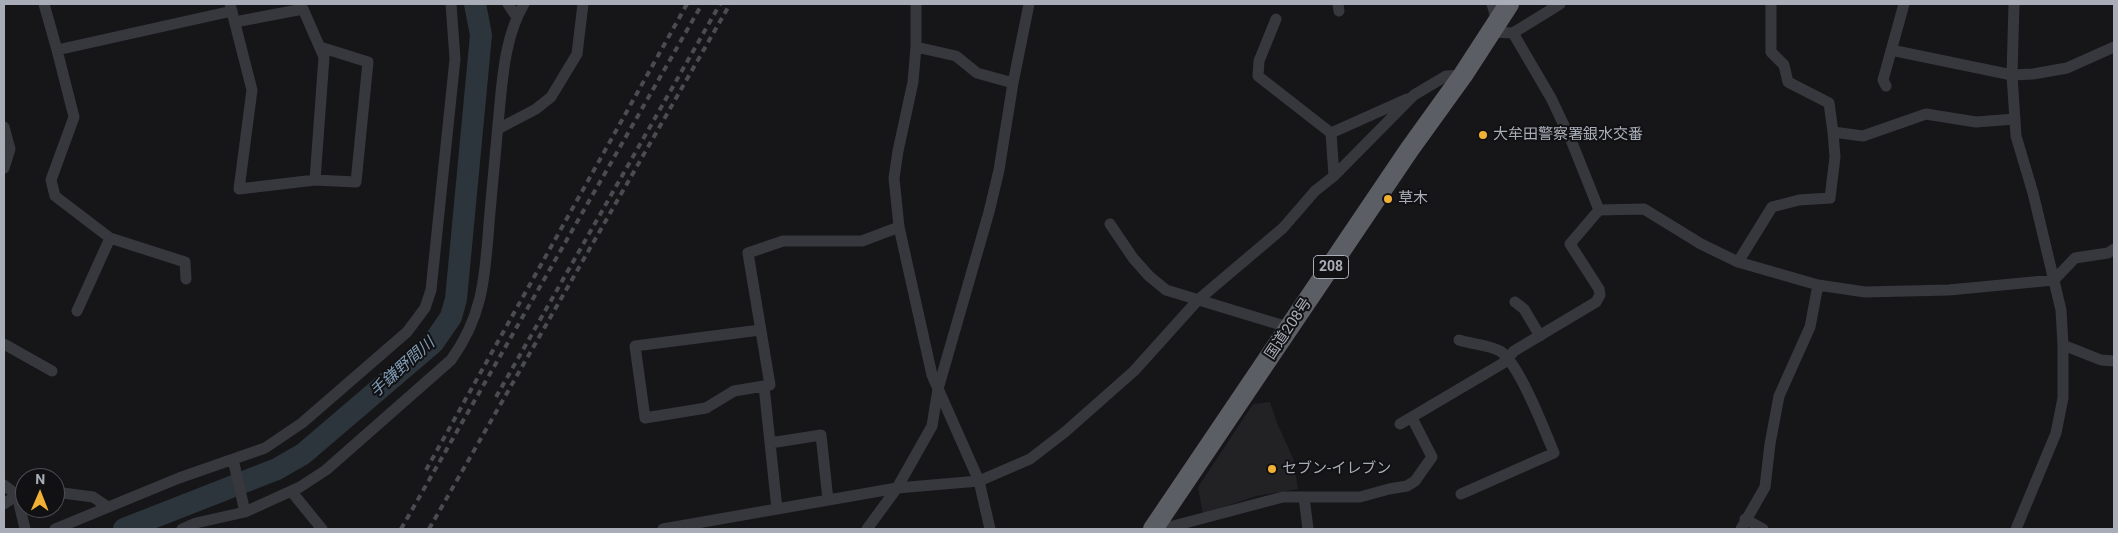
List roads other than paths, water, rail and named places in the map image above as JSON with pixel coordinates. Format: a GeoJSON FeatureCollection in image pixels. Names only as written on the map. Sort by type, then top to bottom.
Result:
{"type":"FeatureCollection","features":[{"type":"Feature","properties":{"kind":"highway","name":"国道208号"},"geometry":{"type":"LineString","coordinates":[[1153,529],[1291,328],[1409,150],[1462,75],[1493,19],[1509,4]]}},
{"type":"Feature","properties":{"kind":"street"},"geometry":{"type":"LineString","coordinates":[[44,4],[58,50],[74,117],[51,180],[55,196],[110,238],[185,262],[186,279]]}},
{"type":"Feature","properties":{"kind":"street"},"geometry":{"type":"LineString","coordinates":[[55,529],[179,478],[266,448],[302,423],[407,332],[425,308],[431,290],[455,59],[451,4]]}},
{"type":"Feature","properties":{"kind":"street"},"geometry":{"type":"LineString","coordinates":[[508,4],[516,16]]}},
{"type":"Feature","properties":{"kind":"street"},"geometry":{"type":"LineString","coordinates":[[182,529],[196,523],[245,512],[292,491],[326,470],[451,360],[465,340],[483,288],[507,53],[516,16],[524,4]]}},
{"type":"Feature","properties":{"kind":"street"},"geometry":{"type":"LineString","coordinates":[[498,129],[536,109],[551,97],[577,54],[583,4]]}},
{"type":"Feature","properties":{"kind":"street"},"geometry":{"type":"LineString","coordinates":[[916,4],[916,47],[913,82],[894,178],[899,227],[932,375],[979,481],[990,529]]}},
{"type":"Feature","properties":{"kind":"street"},"geometry":{"type":"LineString","coordinates":[[867,529],[897,488],[932,426],[938,389],[989,212],[999,170],[1013,83],[1029,4]]}},
{"type":"Feature","properties":{"kind":"street"},"geometry":{"type":"LineString","coordinates":[[1513,33],[1560,4]]}},
{"type":"Feature","properties":{"kind":"street"},"geometry":{"type":"LineString","coordinates":[[1738,262],[1772,208],[1799,200],[1830,198],[1835,157],[1829,103],[1788,82],[1784,65],[1771,52],[1771,4]]}},
{"type":"Feature","properties":{"kind":"street"},"geometry":{"type":"LineString","coordinates":[[1886,86],[1883,80],[1904,4]]}},
{"type":"Feature","properties":{"kind":"street"},"geometry":{"type":"LineString","coordinates":[[2014,4],[2012,75],[2016,136],[2033,193],[2062,310],[2063,346],[2063,398],[2056,433],[2016,529]]}},
{"type":"Feature","properties":{"kind":"street"},"geometry":{"type":"LineString","coordinates":[[58,50],[233,12],[304,9],[324,57],[315,180]]}},
{"type":"Feature","properties":{"kind":"street"},"geometry":{"type":"LineString","coordinates":[[233,12],[252,90],[239,189],[315,180],[356,182],[368,62],[320,47]]}},
{"type":"Feature","properties":{"kind":"street"},"geometry":{"type":"LineString","coordinates":[[1276,19],[1259,61],[1258,76],[1331,134],[1334,176]]}},
{"type":"Feature","properties":{"kind":"street"},"geometry":{"type":"LineString","coordinates":[[1493,19],[1513,33],[1551,98],[1571,140],[1599,210]]}},
{"type":"Feature","properties":{"kind":"street"},"geometry":{"type":"LineString","coordinates":[[916,47],[956,56],[977,73],[1013,83]]}},
{"type":"Feature","properties":{"kind":"street"},"geometry":{"type":"LineString","coordinates":[[1891,50],[2012,75],[2033,74],[2067,68],[2114,47]]}},
{"type":"Feature","properties":{"kind":"street"},"geometry":{"type":"LineString","coordinates":[[1331,134],[1414,95],[1446,76],[1462,75]]}},
{"type":"Feature","properties":{"kind":"street"},"geometry":{"type":"LineString","coordinates":[[663,529],[897,488],[979,481],[1030,459],[1065,432],[1134,371],[1198,300],[1283,228],[1315,191],[1334,176],[1414,95]]}},
{"type":"Feature","properties":{"kind":"street"},"geometry":{"type":"LineString","coordinates":[[1833,132],[1863,136],[1926,114],[1976,122],[2015,119]]}},
{"type":"Feature","properties":{"kind":"street"},"geometry":{"type":"LineString","coordinates":[[4,127],[10,149],[4,168]]}},
{"type":"Feature","properties":{"kind":"street"},"geometry":{"type":"LineString","coordinates":[[1400,424],[1505,362],[1514,351],[1596,302],[1600,295],[1599,289],[1570,244],[1599,210],[1644,210],[1701,244],[1738,262],[1818,285],[1865,292],[1949,290],[2054,280],[2075,258],[2108,253],[2114,249]]}},
{"type":"Feature","properties":{"kind":"street"},"geometry":{"type":"LineString","coordinates":[[1110,224],[1148,276],[1166,290],[1291,328]]}},
{"type":"Feature","properties":{"kind":"street"},"geometry":{"type":"LineString","coordinates":[[760,330],[635,346],[645,418],[706,408],[734,390],[770,385],[748,253],[783,241],[862,241],[899,227]]}},
{"type":"Feature","properties":{"kind":"street"},"geometry":{"type":"LineString","coordinates":[[77,311],[110,238]]}},
{"type":"Feature","properties":{"kind":"street"},"geometry":{"type":"LineString","coordinates":[[1763,529],[1743,524],[1765,487],[1770,444],[1780,396],[1810,327],[1818,285]]}},
{"type":"Feature","properties":{"kind":"street"},"geometry":{"type":"LineString","coordinates":[[1515,302],[1524,309],[1540,336]]}},
{"type":"Feature","properties":{"kind":"street"},"geometry":{"type":"LineString","coordinates":[[1459,340],[1500,351],[1508,358],[1534,402],[1554,453],[1461,494]]}},
{"type":"Feature","properties":{"kind":"street"},"geometry":{"type":"LineString","coordinates":[[4,344],[52,371]]}},
{"type":"Feature","properties":{"kind":"street"},"geometry":{"type":"LineString","coordinates":[[2063,346],[2101,360],[2114,361]]}},
{"type":"Feature","properties":{"kind":"street"},"geometry":{"type":"LineString","coordinates":[[764,386],[778,509]]}},
{"type":"Feature","properties":{"kind":"street"},"geometry":{"type":"LineString","coordinates":[[1162,529],[1203,520],[1257,502],[1283,497],[1360,498],[1389,489],[1407,486],[1415,481],[1432,457],[1412,418]]}},
{"type":"Feature","properties":{"kind":"street"},"geometry":{"type":"LineString","coordinates":[[770,443],[821,435],[828,500]]}},
{"type":"Feature","properties":{"kind":"street"},"geometry":{"type":"LineString","coordinates":[[233,459],[245,512]]}},
{"type":"Feature","properties":{"kind":"street"},"geometry":{"type":"LineString","coordinates":[[292,491],[322,529]]}},
{"type":"Feature","properties":{"kind":"street"},"geometry":{"type":"LineString","coordinates":[[65,493],[93,497],[108,507]]}},
{"type":"Feature","properties":{"kind":"street"},"geometry":{"type":"LineString","coordinates":[[1304,497],[1308,529]]}},
{"type":"Feature","properties":{"kind":"street"},"geometry":{"type":"LineString","coordinates":[[4,504],[15,498]]}},
{"type":"Feature","properties":{"kind":"waterway","name":"手鎌野間川"},"geometry":{"type":"LineString","coordinates":[[124,529],[277,469],[303,454],[433,343],[451,317],[456,299],[481,35],[475,4]]}},
{"type":"Feature","properties":{"kind":"railway"},"geometry":{"type":"LineString","coordinates":[[426,470],[687,4]]}},
{"type":"Feature","properties":{"kind":"railway"},"geometry":{"type":"LineString","coordinates":[[401,529],[702,4]]}},
{"type":"Feature","properties":{"kind":"railway"},"geometry":{"type":"LineString","coordinates":[[496,397],[720,4]]}},
{"type":"Feature","properties":{"kind":"railway"},"geometry":{"type":"LineString","coordinates":[[429,529],[730,4]]}},
{"type":"Feature","properties":{"kind":"place","name":"大牟田警察署銀水交番"},"geometry":{"type":"Point","coordinates":[1483,135]}},
{"type":"Feature","properties":{"kind":"place","name":"草木"},"geometry":{"type":"Point","coordinates":[1388,199]}},
{"type":"Feature","properties":{"kind":"place","name":"セブン-イレブン"},"geometry":{"type":"Point","coordinates":[1272,469]}}]}
